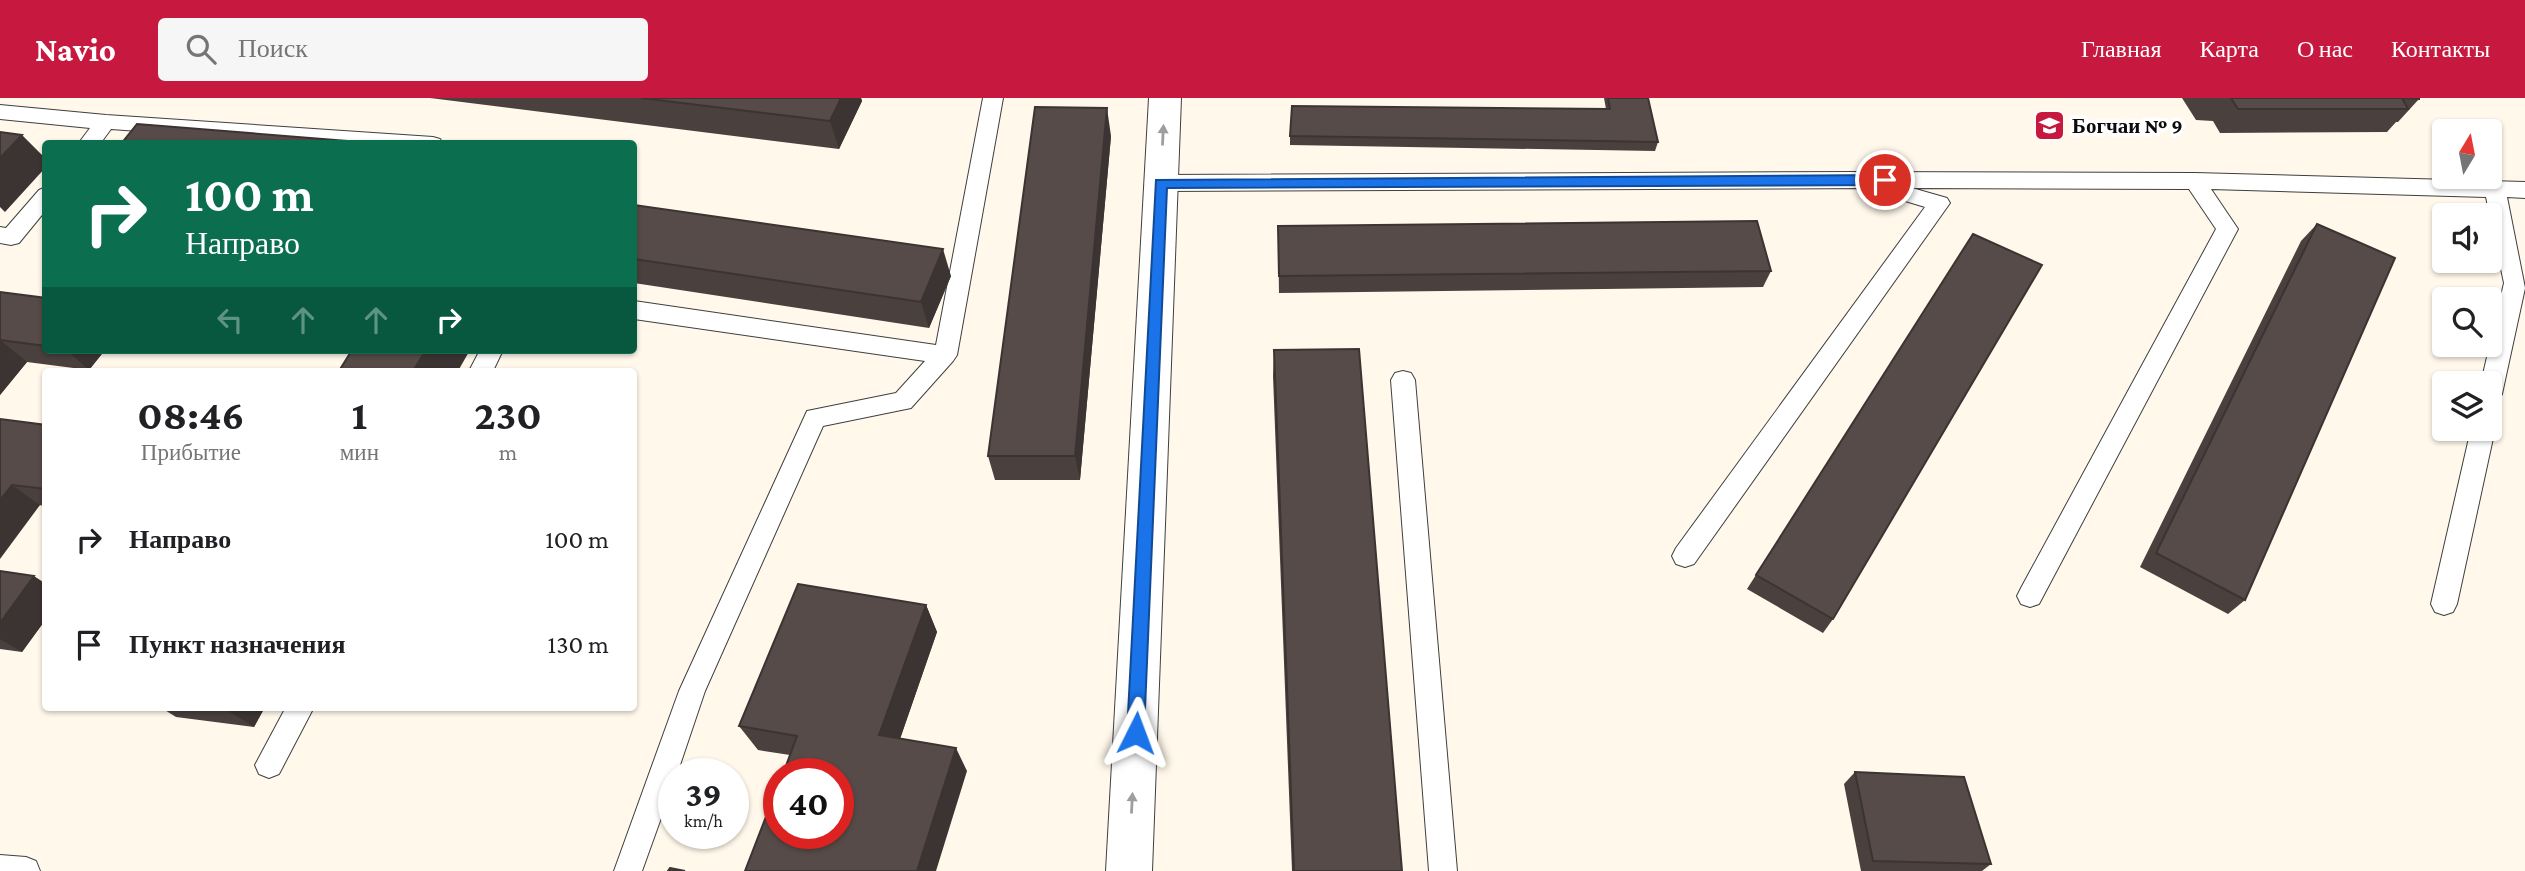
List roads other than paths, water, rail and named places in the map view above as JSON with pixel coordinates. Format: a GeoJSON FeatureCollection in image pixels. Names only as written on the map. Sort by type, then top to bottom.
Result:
{"type":"FeatureCollection","features":[{"type":"Feature","properties":{"kind":"street"},"geometry":{"type":"LineString","coordinates":[[1129,871],[1165,98]]}},
{"type":"Feature","properties":{"kind":"lane"},"geometry":{"type":"LineString","coordinates":[[628,871],[692,691],[815,418],[903,401],[944,355],[993,98]]}},
{"type":"Feature","properties":{"kind":"lane"},"geometry":{"type":"LineString","coordinates":[[0,112],[374,140]]}},
{"type":"Feature","properties":{"kind":"lane"},"geometry":{"type":"LineString","coordinates":[[91,140],[106,122]]}},
{"type":"Feature","properties":{"kind":"lane"},"geometry":{"type":"LineString","coordinates":[[1685,556],[1939,203],[1859,180]]}},
{"type":"Feature","properties":{"kind":"lane"},"geometry":{"type":"LineString","coordinates":[[1161,183],[2195,181],[2525,190]]}},
{"type":"Feature","properties":{"kind":"lane"},"geometry":{"type":"LineString","coordinates":[[2030,596],[2227,229],[2195,181]]}},
{"type":"Feature","properties":{"kind":"lane"},"geometry":{"type":"LineString","coordinates":[[2495,190],[2515,282],[2495,371]]}},
{"type":"Feature","properties":{"kind":"lane"},"geometry":{"type":"LineString","coordinates":[[0,235],[11,237],[42,200]]}},
{"type":"Feature","properties":{"kind":"lane"},"geometry":{"type":"LineString","coordinates":[[637,310],[944,355]]}},
{"type":"Feature","properties":{"kind":"lane"},"geometry":{"type":"LineString","coordinates":[[1403,380],[1444,871]]}},
{"type":"Feature","properties":{"kind":"lane"},"geometry":{"type":"LineString","coordinates":[[2444,604],[2480,441]]}},
{"type":"Feature","properties":{"kind":"lane"},"geometry":{"type":"LineString","coordinates":[[269,765],[298,711]]}},
{"type":"Feature","properties":{"kind":"lane"},"geometry":{"type":"LineString","coordinates":[[0,869],[26,871]]}},
{"type":"Feature","properties":{"kind":"place","name":"Богчаи № 9"},"geometry":{"type":"Point","coordinates":[2049,126]}}]}
